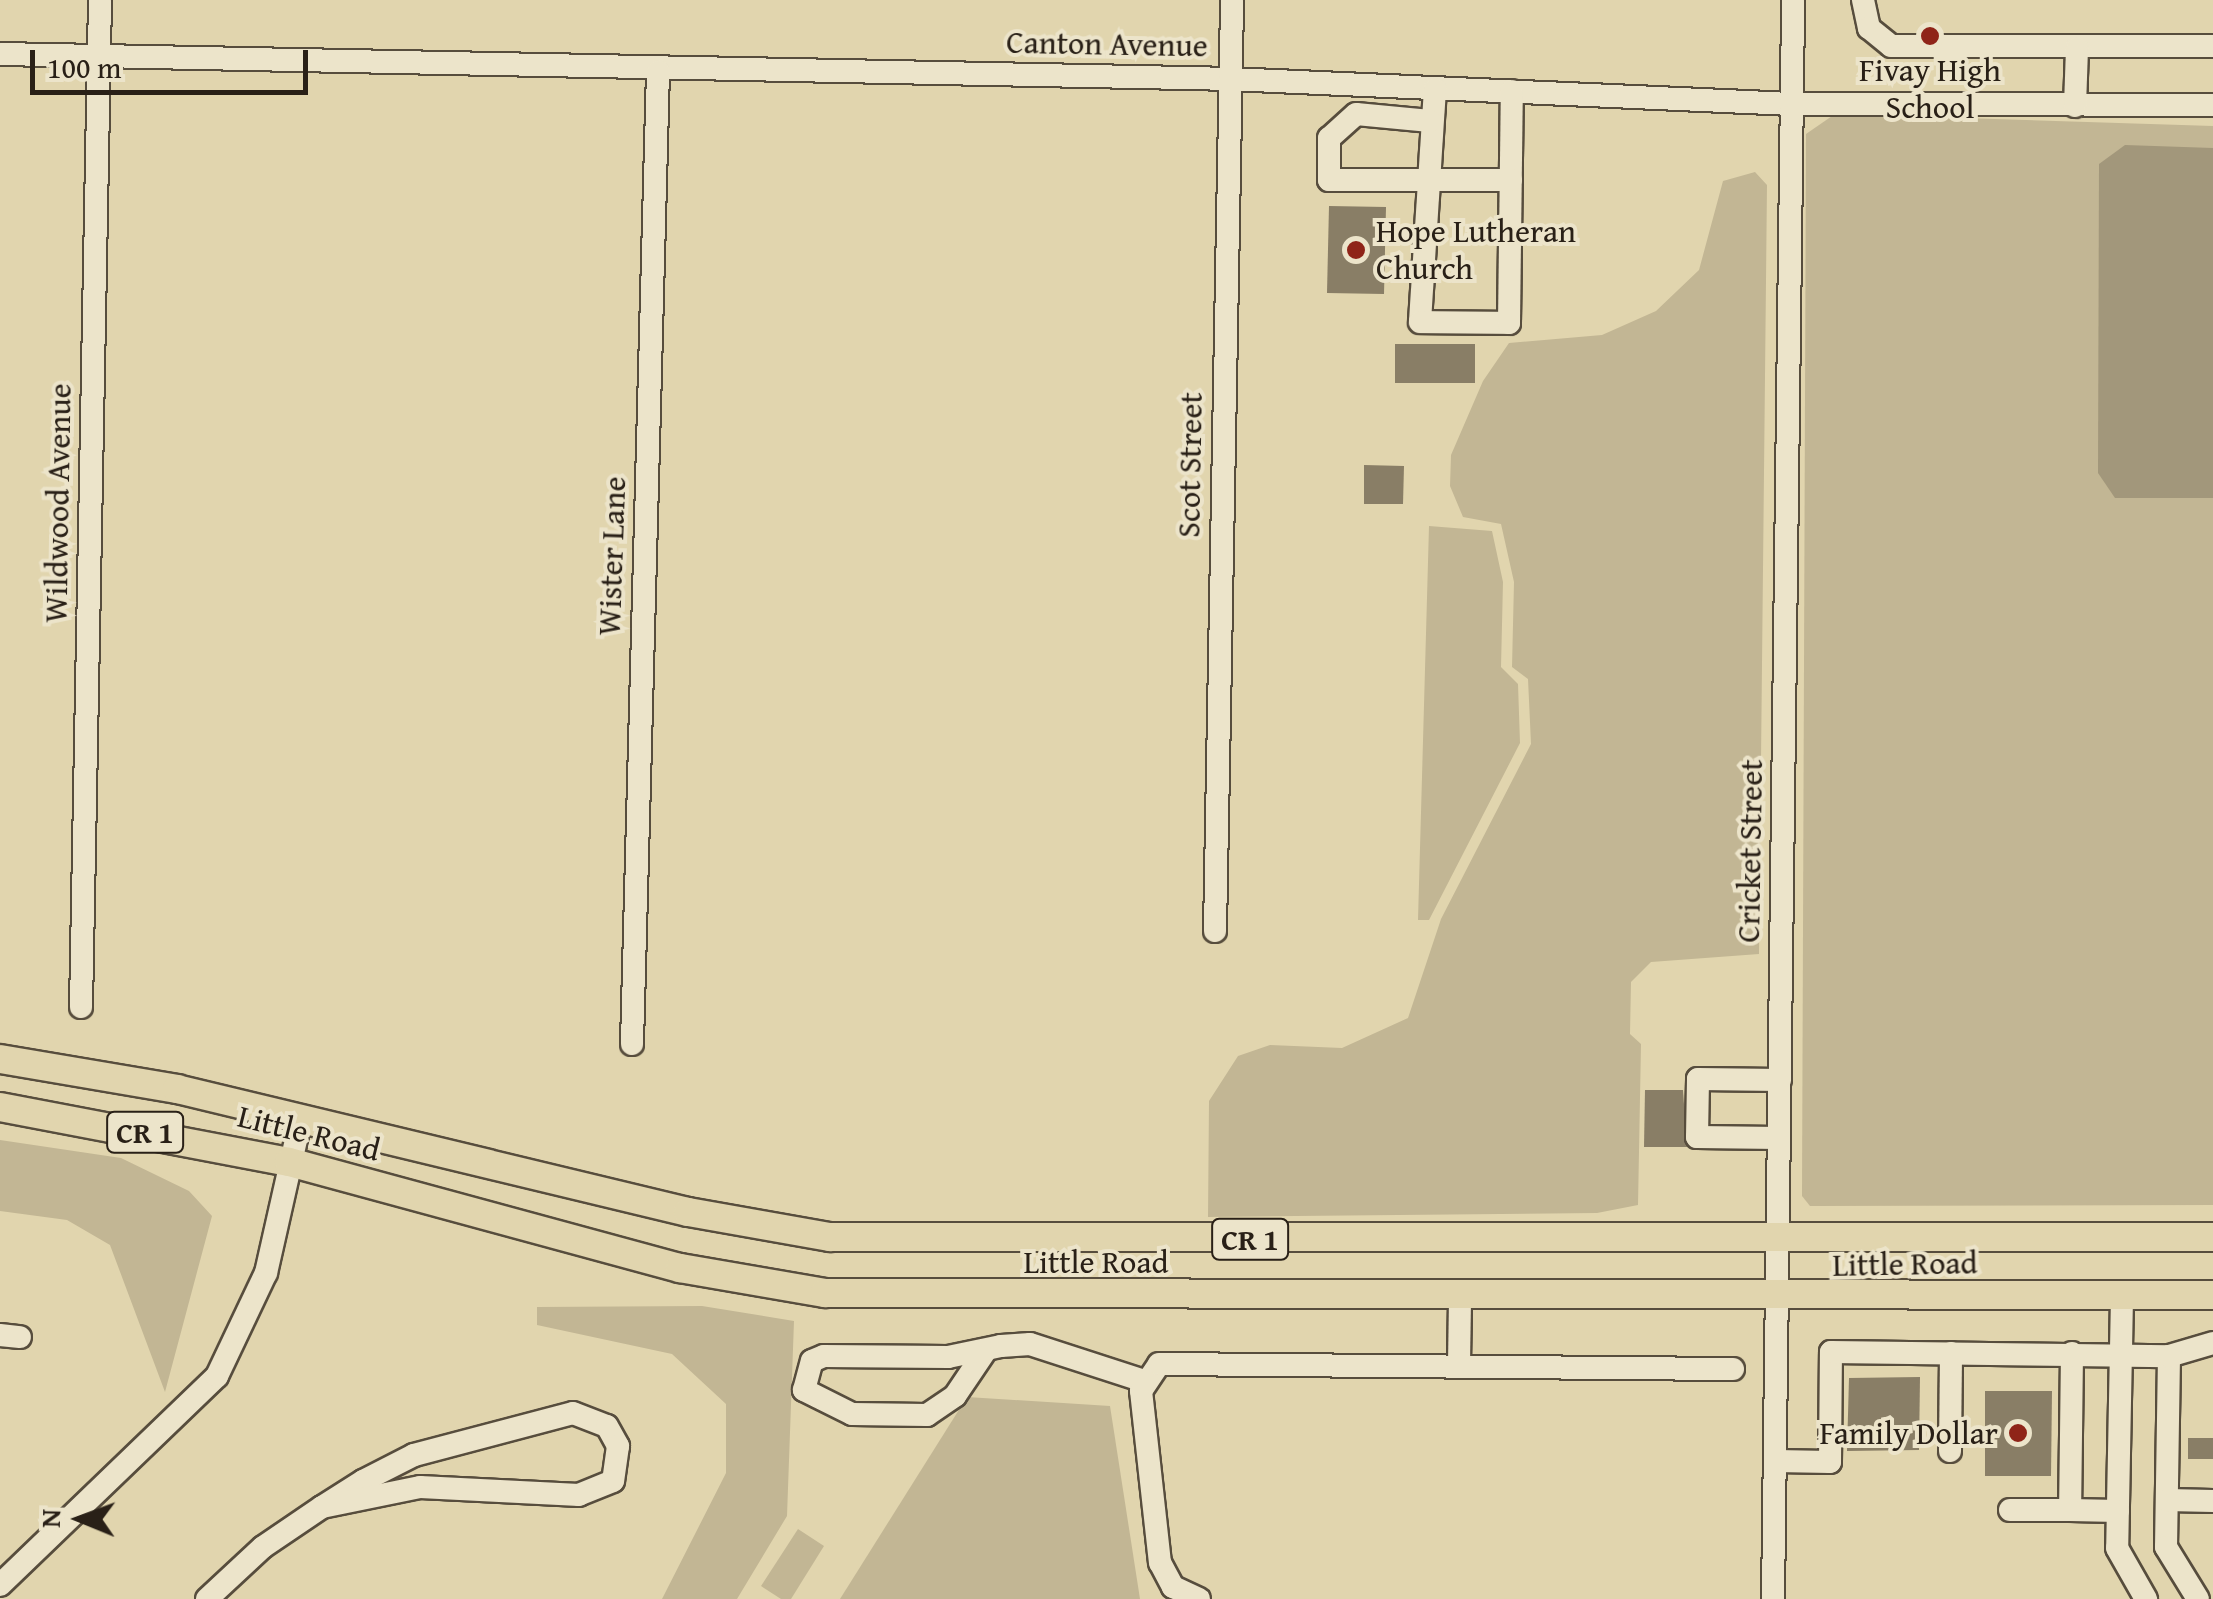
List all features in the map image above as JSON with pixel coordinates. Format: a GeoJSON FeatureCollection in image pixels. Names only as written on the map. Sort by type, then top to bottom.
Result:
{"type":"FeatureCollection","features":[{"type":"Feature","properties":{"kind":"main road","name":"Little Road"},"geometry":{"type":"LineString","coordinates":[[0,1058],[830,1237],[2213,1237]]}},
{"type":"Feature","properties":{"kind":"main road","name":"Little Road"},"geometry":{"type":"LineString","coordinates":[[0,1106],[289,1162],[680,1268],[825,1293],[1778,1300],[2213,1295]]}},
{"type":"Feature","properties":{"kind":"street","name":"Wildwood Avenue"},"geometry":{"type":"LineString","coordinates":[[81,1007],[100,0]]}},
{"type":"Feature","properties":{"kind":"street","name":"Scot Street"},"geometry":{"type":"LineString","coordinates":[[1215,931],[1232,0]]}},
{"type":"Feature","properties":{"kind":"street","name":"Cricket Street"},"geometry":{"type":"LineString","coordinates":[[1774,1599],[1793,0]]}},
{"type":"Feature","properties":{"kind":"street"},"geometry":{"type":"LineString","coordinates":[[1863,0],[1869,28],[1891,46],[2213,46]]}},
{"type":"Feature","properties":{"kind":"street"},"geometry":{"type":"LineString","coordinates":[[2075,106],[2077,48]]}},
{"type":"Feature","properties":{"kind":"street","name":"Canton Avenue"},"geometry":{"type":"LineString","coordinates":[[0,54],[658,71],[1230,78],[1791,104],[2213,106]]}},
{"type":"Feature","properties":{"kind":"street","name":"Wister Lane"},"geometry":{"type":"LineString","coordinates":[[632,1044],[658,71]]}},
{"type":"Feature","properties":{"kind":"street"},"geometry":{"type":"LineString","coordinates":[[1434,89],[1422,181],[1420,322],[1509,323],[1512,91]]}},
{"type":"Feature","properties":{"kind":"street"},"geometry":{"type":"LineString","coordinates":[[1430,121],[1356,114],[1329,138],[1329,180],[1511,180]]}},
{"type":"Feature","properties":{"kind":"street"},"geometry":{"type":"LineString","coordinates":[[1779,1138],[1697,1137],[1698,1079],[1780,1080]]}},
{"type":"Feature","properties":{"kind":"street"},"geometry":{"type":"LineString","coordinates":[[0,1584],[217,1376],[266,1274],[300,1122]]}},
{"type":"Feature","properties":{"kind":"street"},"geometry":{"type":"LineString","coordinates":[[2122,1296],[2117,1548],[2146,1599]]}},
{"type":"Feature","properties":{"kind":"street"},"geometry":{"type":"LineString","coordinates":[[1459,1364],[1460,1299]]}},
{"type":"Feature","properties":{"kind":"street"},"geometry":{"type":"LineString","coordinates":[[1776,1461],[1830,1462],[1830,1352],[2169,1356],[2213,1343]]}},
{"type":"Feature","properties":{"kind":"street"},"geometry":{"type":"LineString","coordinates":[[986,1350],[955,1396],[928,1415],[852,1414],[804,1390],[806,1370],[824,1356],[1054,1346],[1144,1381]]}},
{"type":"Feature","properties":{"kind":"street"},"geometry":{"type":"LineString","coordinates":[[1950,1451],[1951,1352]]}},
{"type":"Feature","properties":{"kind":"street"},"geometry":{"type":"LineString","coordinates":[[2070,1510],[2072,1353]]}},
{"type":"Feature","properties":{"kind":"street"},"geometry":{"type":"LineString","coordinates":[[2169,1356],[2166,1547],[2198,1599]]}},
{"type":"Feature","properties":{"kind":"street"},"geometry":{"type":"LineString","coordinates":[[1144,1381],[1175,1360],[1733,1369]]}},
{"type":"Feature","properties":{"kind":"street"},"geometry":{"type":"LineString","coordinates":[[1144,1381],[1160,1563],[1173,1587],[1198,1599]]}},
{"type":"Feature","properties":{"kind":"street"},"geometry":{"type":"LineString","coordinates":[[207,1599],[322,1508],[414,1455],[529,1420],[590,1415],[618,1446],[613,1481],[579,1495],[420,1487],[322,1508]]}},
{"type":"Feature","properties":{"kind":"street"},"geometry":{"type":"LineString","coordinates":[[2167,1500],[2213,1500]]}},
{"type":"Feature","properties":{"kind":"street"},"geometry":{"type":"LineString","coordinates":[[2010,1510],[2118,1511]]}},
{"type":"Feature","properties":{"kind":"shaded area"},"geometry":{"type":"Polygon","coordinates":[[[1835,114],[2213,126],[2213,1205],[1810,1206],[1802,1196],[1806,134],[1835,114]]]}},
{"type":"Feature","properties":{"kind":"shaded area"},"geometry":{"type":"Polygon","coordinates":[[[2125,145],[2213,148],[2213,498],[2115,498],[2098,473],[2099,164],[2125,145]]]}},
{"type":"Feature","properties":{"kind":"shaded area"},"geometry":{"type":"Polygon","coordinates":[[[1755,172],[1767,185],[1759,954],[1651,962],[1631,982],[1630,1034],[1641,1044],[1638,1205],[1597,1213],[1208,1217],[1209,1101],[1238,1056],[1270,1045],[1342,1048],[1408,1018],[1441,919],[1531,744],[1528,679],[1512,667],[1514,582],[1501,524],[1463,517],[1450,486],[1451,455],[1483,381],[1509,343],[1602,335],[1656,311],[1699,270],[1723,181],[1755,172]]]}},
{"type":"Feature","properties":{"kind":"shaded area"},"geometry":{"type":"Polygon","coordinates":[[[1429,526],[1492,531],[1503,582],[1501,667],[1518,684],[1520,743],[1429,920],[1418,920],[1429,526]]]}},
{"type":"Feature","properties":{"kind":"shaded area"},"geometry":{"type":"Polygon","coordinates":[[[0,1140],[121,1158],[189,1191],[212,1216],[165,1392],[110,1245],[67,1220],[0,1211],[0,1140]]]}},
{"type":"Feature","properties":{"kind":"shaded area"},"geometry":{"type":"Polygon","coordinates":[[[702,1306],[794,1321],[787,1516],[737,1599],[662,1599],[726,1473],[726,1404],[672,1354],[537,1325],[537,1307],[702,1306]]]}},
{"type":"Feature","properties":{"kind":"shaded area"},"geometry":{"type":"Polygon","coordinates":[[[967,1397],[1110,1406],[1140,1599],[840,1599],[967,1397]]]}},
{"type":"Feature","properties":{"kind":"shaded area"},"geometry":{"type":"Polygon","coordinates":[[[798,1529],[824,1546],[791,1599],[781,1599],[761,1586],[798,1529]]]}},
{"type":"Feature","properties":{"kind":"building","name":"Hope Lutheran Church"},"geometry":{"type":"Polygon","coordinates":[[[1329,206],[1386,207],[1384,294],[1327,293],[1329,206]]]}},
{"type":"Feature","properties":{"kind":"building"},"geometry":{"type":"Polygon","coordinates":[[[1395,344],[1475,344],[1475,383],[1395,383],[1395,344]]]}},
{"type":"Feature","properties":{"kind":"building"},"geometry":{"type":"Polygon","coordinates":[[[1364,465],[1404,466],[1403,504],[1364,504],[1364,465]]]}},
{"type":"Feature","properties":{"kind":"building"},"geometry":{"type":"Polygon","coordinates":[[[1645,1090],[1683,1090],[1687,1147],[1644,1147],[1645,1090]]]}},
{"type":"Feature","properties":{"kind":"building"},"geometry":{"type":"Polygon","coordinates":[[[1920,1377],[1919,1450],[1847,1451],[1849,1378],[1920,1377]]]}},
{"type":"Feature","properties":{"kind":"building","name":"Family Dollar"},"geometry":{"type":"Polygon","coordinates":[[[1985,1391],[2052,1391],[2051,1476],[1985,1476],[1985,1391]]]}},
{"type":"Feature","properties":{"kind":"building"},"geometry":{"type":"Polygon","coordinates":[[[2188,1438],[2213,1438],[2213,1459],[2188,1459],[2188,1438]]]}},
{"type":"Feature","properties":{"kind":"place","name":"Fivay High School"},"geometry":{"type":"Point","coordinates":[1930,36]}},
{"type":"Feature","properties":{"kind":"place","name":"Hope Lutheran Church"},"geometry":{"type":"Point","coordinates":[1356,250]}},
{"type":"Feature","properties":{"kind":"place","name":"Family Dollar"},"geometry":{"type":"Point","coordinates":[2018,1433]}}]}
